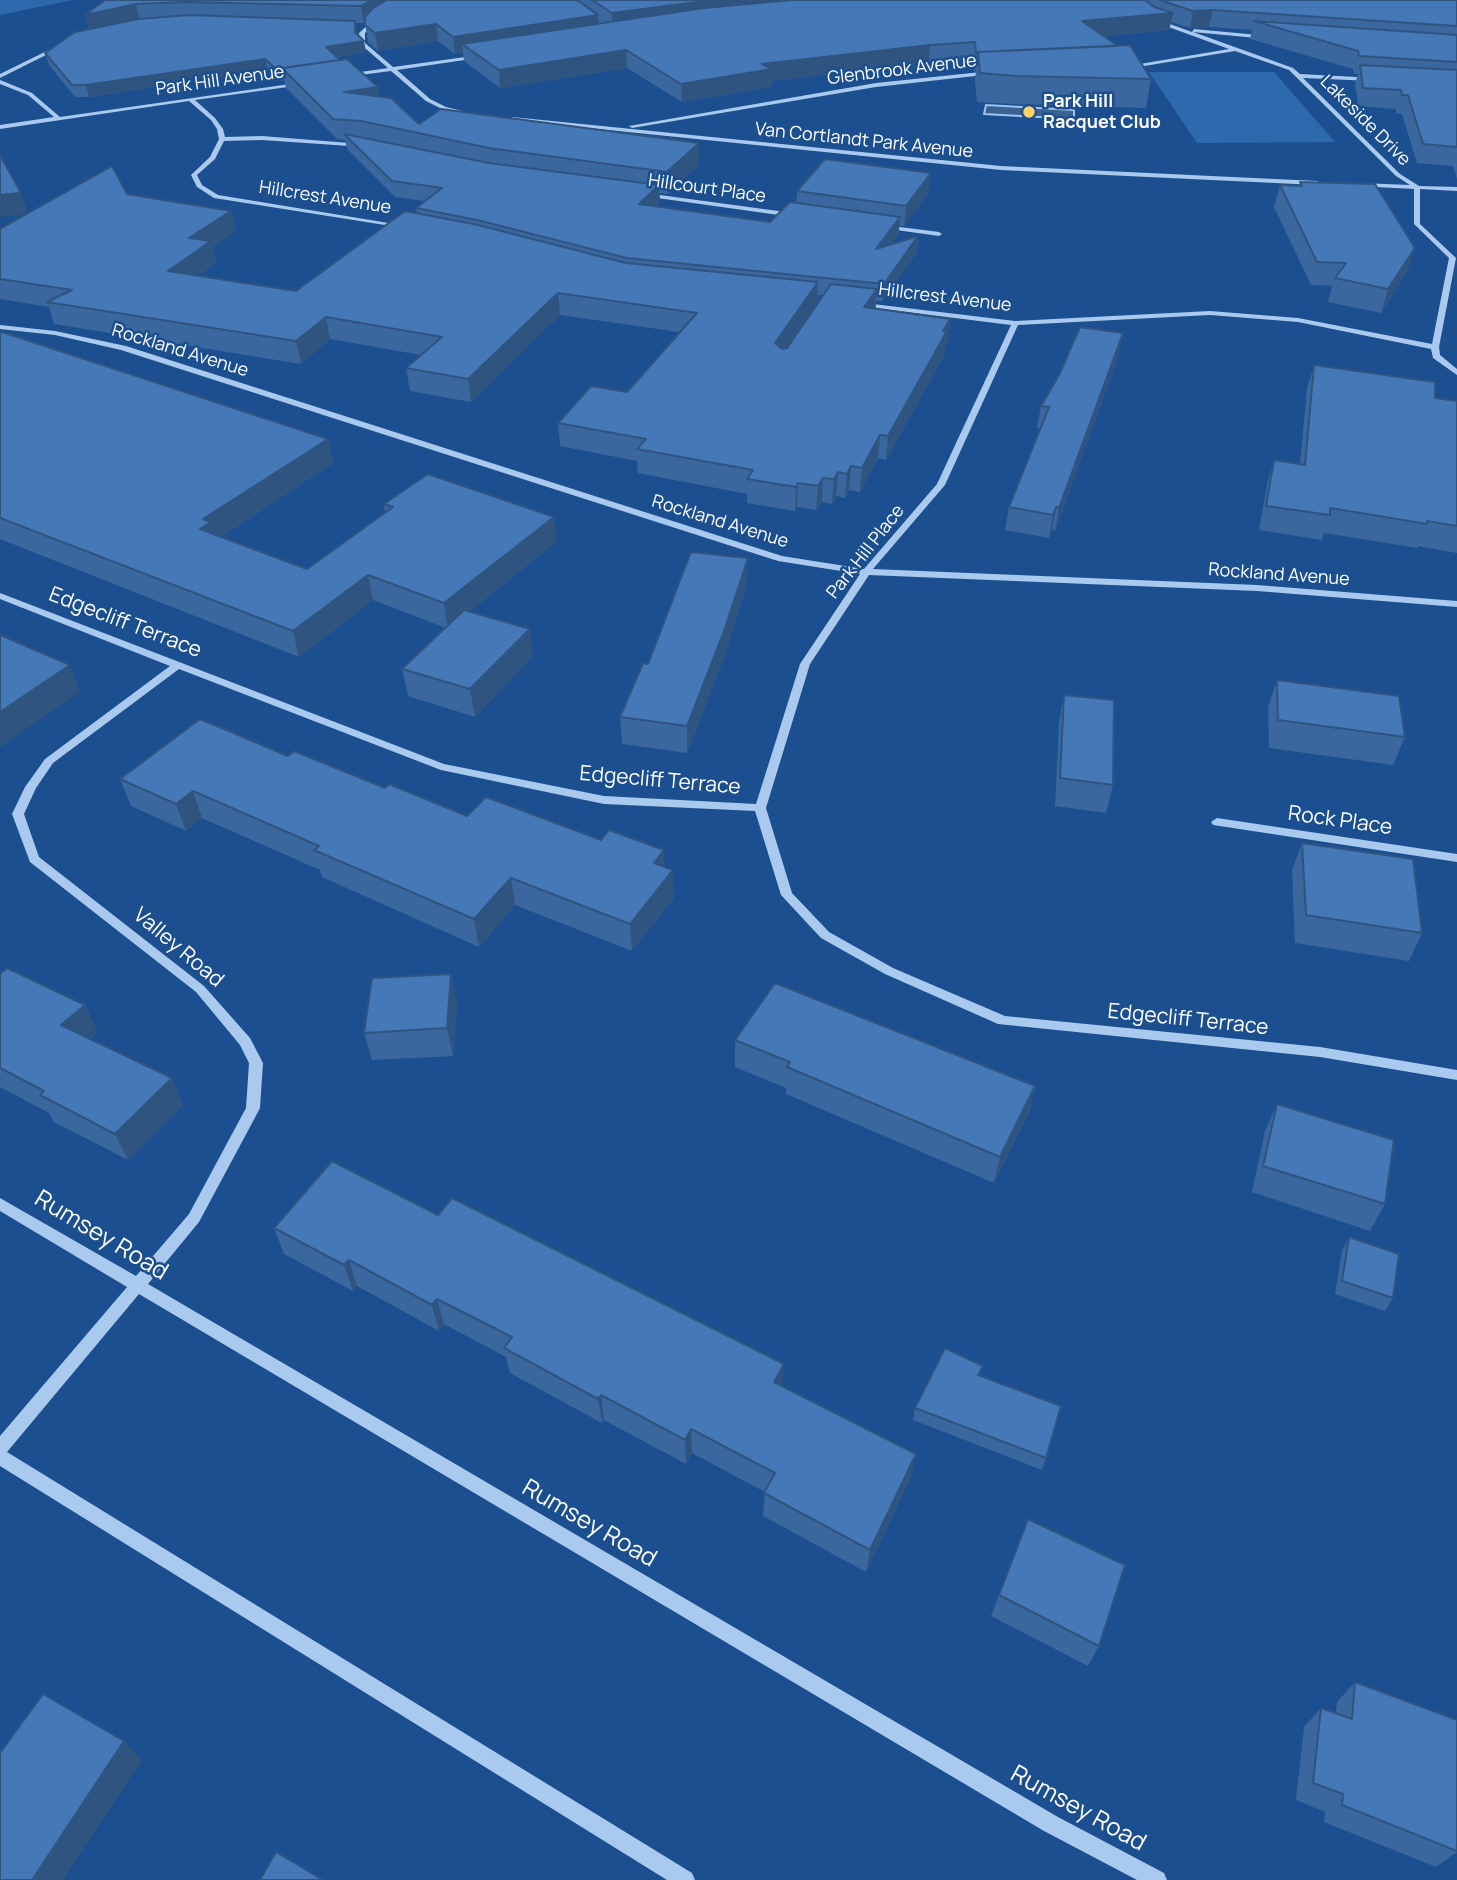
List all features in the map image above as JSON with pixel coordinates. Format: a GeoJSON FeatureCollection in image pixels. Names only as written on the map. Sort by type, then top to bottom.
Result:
{"type":"FeatureCollection","features":[{"type":"Feature","properties":{"kind":"street","name":"Lakeside Drive"},"geometry":{"type":"LineString","coordinates":[[1139,0],[1141,9],[1154,20],[1280,63],[1300,76],[1398,175],[1417,187],[1417,224],[1453,258],[1435,347]]}},
{"type":"Feature","properties":{"kind":"street"},"geometry":{"type":"LineString","coordinates":[[381,17],[362,33],[362,43],[428,100],[444,108],[480,116]]}},
{"type":"Feature","properties":{"kind":"street"},"geometry":{"type":"LineString","coordinates":[[357,27],[366,28]]}},
{"type":"Feature","properties":{"kind":"street"},"geometry":{"type":"LineString","coordinates":[[1177,29],[1275,38]]}},
{"type":"Feature","properties":{"kind":"street"},"geometry":{"type":"LineString","coordinates":[[0,76],[47,50],[76,39]]}},
{"type":"Feature","properties":{"kind":"street"},"geometry":{"type":"LineString","coordinates":[[1116,70],[1236,49]]}},
{"type":"Feature","properties":{"kind":"street"},"geometry":{"type":"LineString","coordinates":[[337,78],[487,55]]}},
{"type":"Feature","properties":{"kind":"street","name":"Glenbrook Avenue"},"geometry":{"type":"LineString","coordinates":[[614,129],[876,85],[1000,73]]}},
{"type":"Feature","properties":{"kind":"street"},"geometry":{"type":"LineString","coordinates":[[1300,76],[1378,80]]}},
{"type":"Feature","properties":{"kind":"street"},"geometry":{"type":"LineString","coordinates":[[0,82],[30,94],[58,118]]}},
{"type":"Feature","properties":{"kind":"street","name":"Park Hill Avenue"},"geometry":{"type":"LineString","coordinates":[[0,127],[311,82]]}},
{"type":"Feature","properties":{"kind":"street"},"geometry":{"type":"LineString","coordinates":[[191,100],[213,119],[222,139],[262,138],[376,148]]}},
{"type":"Feature","properties":{"kind":"street","name":"Van Cortlandt Park Avenue"},"geometry":{"type":"LineString","coordinates":[[507,119],[1001,168],[1326,184]]}},
{"type":"Feature","properties":{"kind":"street","name":"Hillcrest Avenue"},"geometry":{"type":"LineString","coordinates":[[222,139],[214,158],[194,175],[199,186],[216,197],[412,228]]}},
{"type":"Feature","properties":{"kind":"street"},"geometry":{"type":"LineString","coordinates":[[1352,184],[1457,189]]}},
{"type":"Feature","properties":{"kind":"street","name":"Hillcourt Place"},"geometry":{"type":"LineString","coordinates":[[640,194],[803,216]]}},
{"type":"Feature","properties":{"kind":"street"},"geometry":{"type":"LineString","coordinates":[[872,225],[939,234]]}},
{"type":"Feature","properties":{"kind":"street","name":"Hillcrest Avenue"},"geometry":{"type":"LineString","coordinates":[[849,303],[1015,323],[1210,313],[1298,320],[1435,347]]}},
{"type":"Feature","properties":{"kind":"street","name":"Park Hill Place"},"geometry":{"type":"LineString","coordinates":[[760,808],[805,664],[866,572],[940,485],[1015,323]]}},
{"type":"Feature","properties":{"kind":"street","name":"Rockland Avenue"},"geometry":{"type":"LineString","coordinates":[[0,327],[55,333],[123,348],[781,559],[866,572],[1257,588],[1457,604]]}},
{"type":"Feature","properties":{"kind":"street"},"geometry":{"type":"LineString","coordinates":[[1435,347],[1436,356],[1457,373]]}},
{"type":"Feature","properties":{"kind":"street","name":"Edgecliff Terrace"},"geometry":{"type":"LineString","coordinates":[[0,596],[442,767],[604,800],[760,808],[787,895],[825,935],[889,971],[1003,1021],[1320,1052],[1457,1076]]}},
{"type":"Feature","properties":{"kind":"street","name":"Valley Road"},"geometry":{"type":"LineString","coordinates":[[0,1448],[194,1218],[253,1108],[257,1063],[245,1042],[200,989],[34,859],[18,814],[31,787],[49,761],[179,664]]}},
{"type":"Feature","properties":{"kind":"street","name":"Rock Place"},"geometry":{"type":"LineString","coordinates":[[1217,822],[1457,858]]}},
{"type":"Feature","properties":{"kind":"street","name":"Rumsey Road"},"geometry":{"type":"LineString","coordinates":[[0,1204],[1039,1817],[1157,1880]]}},
{"type":"Feature","properties":{"kind":"street"},"geometry":{"type":"LineString","coordinates":[[0,1457],[685,1880]]}},
{"type":"Feature","properties":{"kind":"shaded area"},"geometry":{"type":"Polygon","coordinates":[[[0,0],[73,0],[0,15],[0,0]]]}},
{"type":"Feature","properties":{"kind":"shaded area","name":"Park Hill Racquet Club"},"geometry":{"type":"Polygon","coordinates":[[[1149,72],[1274,72],[1335,142],[1197,143],[1149,72]]]}},
{"type":"Feature","properties":{"kind":"shaded area","name":"Park Hill Racquet Club"},"geometry":{"type":"Polygon","coordinates":[[[986,105],[1074,110],[1074,119],[984,114],[986,105]]]}},
{"type":"Feature","properties":{"kind":"building"},"geometry":{"type":"Polygon","coordinates":[[[105,0],[372,0],[361,6],[187,2],[136,4],[85,15],[105,0]]]}},
{"type":"Feature","properties":{"kind":"building"},"geometry":{"type":"Polygon","coordinates":[[[387,0],[577,0],[598,15],[453,37],[436,24],[375,33],[365,25],[365,17],[373,8],[387,0]]]}},
{"type":"Feature","properties":{"kind":"building"},"geometry":{"type":"Polygon","coordinates":[[[592,0],[712,0],[612,13],[592,0]]]}},
{"type":"Feature","properties":{"kind":"building"},"geometry":{"type":"Polygon","coordinates":[[[792,0],[1145,0],[1154,7],[1173,13],[1082,21],[1118,46],[976,53],[975,42],[930,45],[762,64],[772,69],[681,84],[626,50],[499,70],[462,44],[704,8],[792,0]]]}},
{"type":"Feature","properties":{"kind":"building"},"geometry":{"type":"Polygon","coordinates":[[[1160,0],[1457,0],[1457,26],[1213,10],[1193,11],[1160,0]]]}},
{"type":"Feature","properties":{"kind":"building"},"geometry":{"type":"Polygon","coordinates":[[[189,15],[355,21],[355,32],[364,41],[326,47],[340,60],[276,69],[265,59],[86,85],[72,85],[45,53],[75,32],[138,19],[189,15]]]}},
{"type":"Feature","properties":{"kind":"building"},"geometry":{"type":"Polygon","coordinates":[[[1254,21],[1457,35],[1457,62],[1359,56],[1358,51],[1254,21]]]}},
{"type":"Feature","properties":{"kind":"building"},"geometry":{"type":"Polygon","coordinates":[[[1130,45],[1151,79],[980,73],[978,52],[1130,45]]]}},
{"type":"Feature","properties":{"kind":"building"},"geometry":{"type":"Polygon","coordinates":[[[347,59],[378,87],[344,92],[391,98],[419,124],[441,109],[699,143],[667,172],[489,148],[361,121],[333,119],[282,68],[347,59]]]}},
{"type":"Feature","properties":{"kind":"building"},"geometry":{"type":"Polygon","coordinates":[[[1360,65],[1457,70],[1457,147],[1423,144],[1408,95],[1402,95],[1401,90],[1363,88],[1360,65]]]}},
{"type":"Feature","properties":{"kind":"building"},"geometry":{"type":"Polygon","coordinates":[[[344,134],[489,163],[659,185],[639,204],[770,222],[790,202],[900,217],[876,249],[918,236],[884,284],[627,258],[477,220],[416,208],[442,188],[392,181],[344,134]]]}},
{"type":"Feature","properties":{"kind":"building"},"geometry":{"type":"Polygon","coordinates":[[[0,155],[21,193],[0,195],[0,155]]]}},
{"type":"Feature","properties":{"kind":"building"},"geometry":{"type":"Polygon","coordinates":[[[825,159],[931,173],[906,206],[797,191],[825,159]]]}},
{"type":"Feature","properties":{"kind":"building"},"geometry":{"type":"Polygon","coordinates":[[[112,166],[127,194],[231,211],[189,238],[211,241],[168,271],[296,291],[405,211],[474,224],[626,263],[818,282],[775,343],[782,349],[787,348],[831,284],[877,289],[864,307],[950,319],[943,331],[947,331],[888,436],[880,435],[862,468],[851,466],[847,474],[838,472],[834,479],[823,478],[818,486],[798,483],[796,487],[747,479],[753,470],[637,449],[646,439],[558,423],[591,386],[627,392],[697,313],[558,293],[468,379],[406,368],[442,337],[326,317],[296,341],[47,302],[72,290],[0,279],[0,229],[112,166]]]}},
{"type":"Feature","properties":{"kind":"building"},"geometry":{"type":"Polygon","coordinates":[[[1300,182],[1375,184],[1415,248],[1388,289],[1335,278],[1346,263],[1317,262],[1280,185],[1302,186],[1300,182]]]}},
{"type":"Feature","properties":{"kind":"building"},"geometry":{"type":"Polygon","coordinates":[[[1080,327],[1123,333],[1059,508],[1056,507],[1053,515],[1009,507],[1049,407],[1041,406],[1059,375],[1080,327]]]}},
{"type":"Feature","properties":{"kind":"building"},"geometry":{"type":"Polygon","coordinates":[[[2,332],[328,439],[203,519],[211,522],[200,529],[307,569],[393,507],[384,504],[428,474],[554,517],[444,603],[368,575],[293,631],[0,518],[2,332]]]}},
{"type":"Feature","properties":{"kind":"building"},"geometry":{"type":"Polygon","coordinates":[[[1314,365],[1435,382],[1435,398],[1457,401],[1457,526],[1427,521],[1427,524],[1330,508],[1330,515],[1266,506],[1274,460],[1305,465],[1314,365]]]}},
{"type":"Feature","properties":{"kind":"building"},"geometry":{"type":"Polygon","coordinates":[[[691,552],[748,558],[724,631],[687,726],[620,717],[643,663],[648,664],[691,552]]]}},
{"type":"Feature","properties":{"kind":"building"},"geometry":{"type":"Polygon","coordinates":[[[464,610],[530,629],[470,689],[402,669],[464,610]]]}},
{"type":"Feature","properties":{"kind":"building"},"geometry":{"type":"Polygon","coordinates":[[[0,635],[70,665],[0,712],[0,635]]]}},
{"type":"Feature","properties":{"kind":"building"},"geometry":{"type":"Polygon","coordinates":[[[1277,680],[1399,696],[1405,737],[1278,720],[1277,680]]]}},
{"type":"Feature","properties":{"kind":"building"},"geometry":{"type":"Polygon","coordinates":[[[1064,695],[1114,700],[1113,785],[1060,778],[1064,695]]]}},
{"type":"Feature","properties":{"kind":"building"},"geometry":{"type":"Polygon","coordinates":[[[200,719],[288,756],[294,751],[385,788],[389,784],[467,816],[486,797],[601,840],[609,830],[664,850],[654,863],[673,870],[630,924],[511,878],[474,919],[314,850],[319,846],[193,791],[176,804],[120,779],[200,719]]]}},
{"type":"Feature","properties":{"kind":"building"},"geometry":{"type":"Polygon","coordinates":[[[1302,843],[1413,859],[1422,933],[1306,915],[1302,843]]]}},
{"type":"Feature","properties":{"kind":"building"},"geometry":{"type":"Polygon","coordinates":[[[7,968],[85,1005],[61,1025],[172,1078],[115,1134],[40,1095],[44,1091],[0,1068],[0,974],[7,968]]]}},
{"type":"Feature","properties":{"kind":"building"},"geometry":{"type":"Polygon","coordinates":[[[451,974],[447,1028],[364,1033],[372,978],[451,974]]]}},
{"type":"Feature","properties":{"kind":"building"},"geometry":{"type":"Polygon","coordinates":[[[775,983],[1035,1086],[1000,1157],[787,1067],[790,1062],[735,1040],[775,983]]]}},
{"type":"Feature","properties":{"kind":"building"},"geometry":{"type":"Polygon","coordinates":[[[1277,1104],[1394,1140],[1385,1204],[1263,1166],[1277,1104]]]}},
{"type":"Feature","properties":{"kind":"building"},"geometry":{"type":"Polygon","coordinates":[[[332,1161],[438,1215],[452,1198],[784,1364],[774,1382],[916,1454],[870,1550],[764,1493],[775,1473],[691,1429],[685,1440],[601,1395],[598,1399],[504,1348],[512,1337],[437,1299],[432,1305],[349,1260],[344,1265],[274,1228],[332,1161]]]}},
{"type":"Feature","properties":{"kind":"building"},"geometry":{"type":"Polygon","coordinates":[[[1349,1237],[1399,1254],[1393,1298],[1342,1281],[1349,1237]]]}},
{"type":"Feature","properties":{"kind":"building"},"geometry":{"type":"Polygon","coordinates":[[[945,1348],[983,1366],[978,1375],[1061,1406],[1046,1458],[915,1408],[945,1348]]]}},
{"type":"Feature","properties":{"kind":"building"},"geometry":{"type":"Polygon","coordinates":[[[1028,1519],[1125,1565],[1099,1646],[999,1595],[1028,1519]]]}},
{"type":"Feature","properties":{"kind":"building"},"geometry":{"type":"Polygon","coordinates":[[[1355,1682],[1457,1720],[1457,1851],[1342,1805],[1343,1794],[1313,1783],[1321,1708],[1352,1719],[1355,1682]]]}},
{"type":"Feature","properties":{"kind":"building"},"geometry":{"type":"Polygon","coordinates":[[[43,1694],[124,1741],[32,1880],[0,1880],[0,1753],[43,1694]]]}},
{"type":"Feature","properties":{"kind":"building"},"geometry":{"type":"Polygon","coordinates":[[[276,1852],[323,1880],[260,1880],[276,1852]]]}},
{"type":"Feature","properties":{"kind":"place","name":"Park Hill Racquet Club"},"geometry":{"type":"Point","coordinates":[1029,112]}}]}
